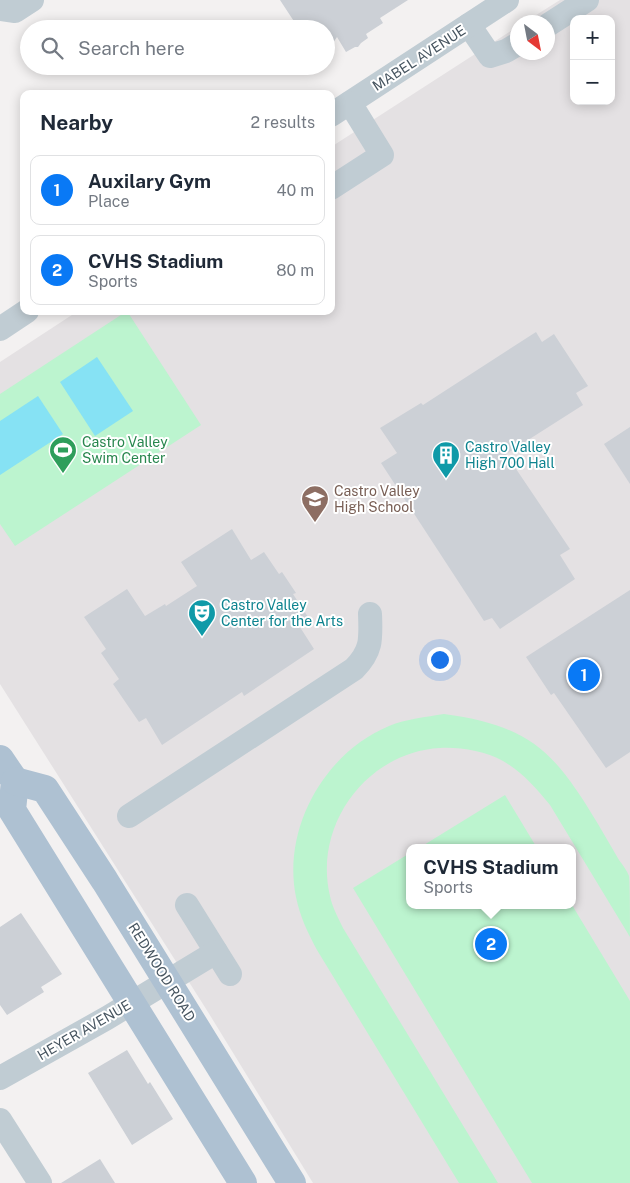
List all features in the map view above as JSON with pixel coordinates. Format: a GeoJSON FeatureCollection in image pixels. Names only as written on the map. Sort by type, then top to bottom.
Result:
{"type":"FeatureCollection","features":[{"type":"Feature","properties":{"kind":"main road"},"geometry":{"type":"LineString","coordinates":[[0,758],[15,781],[12,810],[244,1183]]}},
{"type":"Feature","properties":{"kind":"main road","name":"REDWOOD ROAD"},"geometry":{"type":"LineString","coordinates":[[15,781],[45,789],[106,881],[292,1183]]}},
{"type":"Feature","properties":{"kind":"street"},"geometry":{"type":"LineString","coordinates":[[0,9],[15,12],[32,0]]}},
{"type":"Feature","properties":{"kind":"street","name":"MABEL AVENUE"},"geometry":{"type":"LineString","coordinates":[[340,109],[507,0]]}},
{"type":"Feature","properties":{"kind":"street"},"geometry":{"type":"LineString","coordinates":[[555,21],[587,0]]}},
{"type":"Feature","properties":{"kind":"street"},"geometry":{"type":"LineString","coordinates":[[469,25],[490,56],[510,49]]}},
{"type":"Feature","properties":{"kind":"street"},"geometry":{"type":"LineString","coordinates":[[335,185],[382,155],[340,109]]}},
{"type":"Feature","properties":{"kind":"street"},"geometry":{"type":"LineString","coordinates":[[0,329],[21,315]]}},
{"type":"Feature","properties":{"kind":"street"},"geometry":{"type":"LineString","coordinates":[[129,816],[354,669],[369,650],[371,636],[370,614]]}},
{"type":"Feature","properties":{"kind":"street"},"geometry":{"type":"LineString","coordinates":[[187,905],[230,974]]}},
{"type":"Feature","properties":{"kind":"street","name":"HEYER AVENUE"},"geometry":{"type":"LineString","coordinates":[[0,1078],[132,1003],[216,952]]}},
{"type":"Feature","properties":{"kind":"street"},"geometry":{"type":"LineString","coordinates":[[0,1120],[40,1183]]}},
{"type":"Feature","properties":{"kind":"shaded area","name":"Castro Valley High School"},"geometry":{"type":"Polygon","coordinates":[[[560,0],[630,0],[630,1183],[313,1183],[208,1012],[0,684],[0,362],[72,315],[335,315],[335,144],[510,32],[510,60],[555,60],[555,15],[536,15],[560,0]]]}},
{"type":"Feature","properties":{"kind":"green space","name":"Castro Valley Swim Center"},"geometry":{"type":"Polygon","coordinates":[[[121,315],[130,315],[201,425],[15,546],[0,524],[0,394],[121,315]]]}},
{"type":"Feature","properties":{"kind":"green space"},"geometry":{"type":"Polygon","coordinates":[[[444,714],[474,719],[499,726],[537,746],[553,760],[568,778],[629,876],[630,937],[576,848],[576,844],[574,844],[545,799],[510,765],[472,750],[440,748],[414,753],[390,763],[369,778],[351,797],[338,819],[330,843],[327,869],[330,896],[335,912],[498,1183],[459,1183],[317,950],[307,931],[296,897],[293,871],[295,845],[302,820],[313,796],[327,774],[345,755],[366,738],[389,726],[409,720],[444,714]]]}},
{"type":"Feature","properties":{"kind":"green space"},"geometry":{"type":"Polygon","coordinates":[[[505,795],[535,844],[425,844],[505,795]]]}},
{"type":"Feature","properties":{"kind":"green space"},"geometry":{"type":"Polygon","coordinates":[[[406,855],[406,909],[574,909],[630,1001],[630,1183],[532,1183],[353,888],[406,855]]]}},
{"type":"Feature","properties":{"kind":"water"},"geometry":{"type":"Polygon","coordinates":[[[97,357],[133,411],[95,436],[60,382],[97,357]]]}},
{"type":"Feature","properties":{"kind":"water"},"geometry":{"type":"Polygon","coordinates":[[[38,396],[63,434],[0,475],[0,421],[38,396]]]}},
{"type":"Feature","properties":{"kind":"building"},"geometry":{"type":"Polygon","coordinates":[[[280,0],[408,0],[380,18],[383,23],[366,34],[368,38],[358,47],[346,52],[337,37],[335,40],[335,20],[293,20],[280,0]]]}},
{"type":"Feature","properties":{"kind":"building","name":"Castro Valley High 700 Hall"},"geometry":{"type":"Polygon","coordinates":[[[536,332],[542,342],[554,334],[588,386],[576,393],[583,405],[506,454],[570,549],[560,555],[575,579],[500,629],[492,618],[484,621],[381,463],[397,453],[380,428],[421,403],[423,405],[536,332]]]}},
{"type":"Feature","properties":{"kind":"building"},"geometry":{"type":"Polygon","coordinates":[[[630,427],[630,484],[604,444],[630,427]]]}},
{"type":"Feature","properties":{"kind":"building","name":"Castro Valley Center for the Arts"},"geometry":{"type":"Polygon","coordinates":[[[232,529],[251,560],[264,552],[279,574],[282,572],[296,593],[293,594],[308,617],[298,624],[314,649],[244,696],[242,692],[162,745],[146,718],[139,722],[113,684],[119,679],[101,653],[106,649],[84,617],[127,589],[145,616],[165,604],[166,606],[197,586],[181,562],[232,529]]]}},
{"type":"Feature","properties":{"kind":"building"},"geometry":{"type":"Polygon","coordinates":[[[630,590],[630,752],[606,768],[554,693],[551,695],[526,657],[630,590]]]}},
{"type":"Feature","properties":{"kind":"building"},"geometry":{"type":"Polygon","coordinates":[[[21,913],[62,974],[41,987],[44,992],[7,1015],[0,1005],[0,927],[21,913]]]}},
{"type":"Feature","properties":{"kind":"building"},"geometry":{"type":"Polygon","coordinates":[[[127,1050],[173,1119],[132,1145],[88,1073],[127,1050]]]}},
{"type":"Feature","properties":{"kind":"building"},"geometry":{"type":"Polygon","coordinates":[[[100,1159],[115,1183],[61,1183],[100,1159]]]}},
{"type":"Feature","properties":{"kind":"place","name":"Castro Valley Swim Center"},"geometry":{"type":"Point","coordinates":[63,474]}},
{"type":"Feature","properties":{"kind":"place","name":"Castro Valley High 700 Hall"},"geometry":{"type":"Point","coordinates":[446,479]}},
{"type":"Feature","properties":{"kind":"place","name":"Castro Valley High School"},"geometry":{"type":"Point","coordinates":[315,523]}},
{"type":"Feature","properties":{"kind":"place","name":"Castro Valley Center for the Arts"},"geometry":{"type":"Point","coordinates":[202,637]}},
{"type":"Feature","properties":{"kind":"place","name":"Auxilary Gym"},"geometry":{"type":"Point","coordinates":[584,675]}},
{"type":"Feature","properties":{"kind":"place","name":"CVHS Stadium"},"geometry":{"type":"Point","coordinates":[491,944]}}]}
